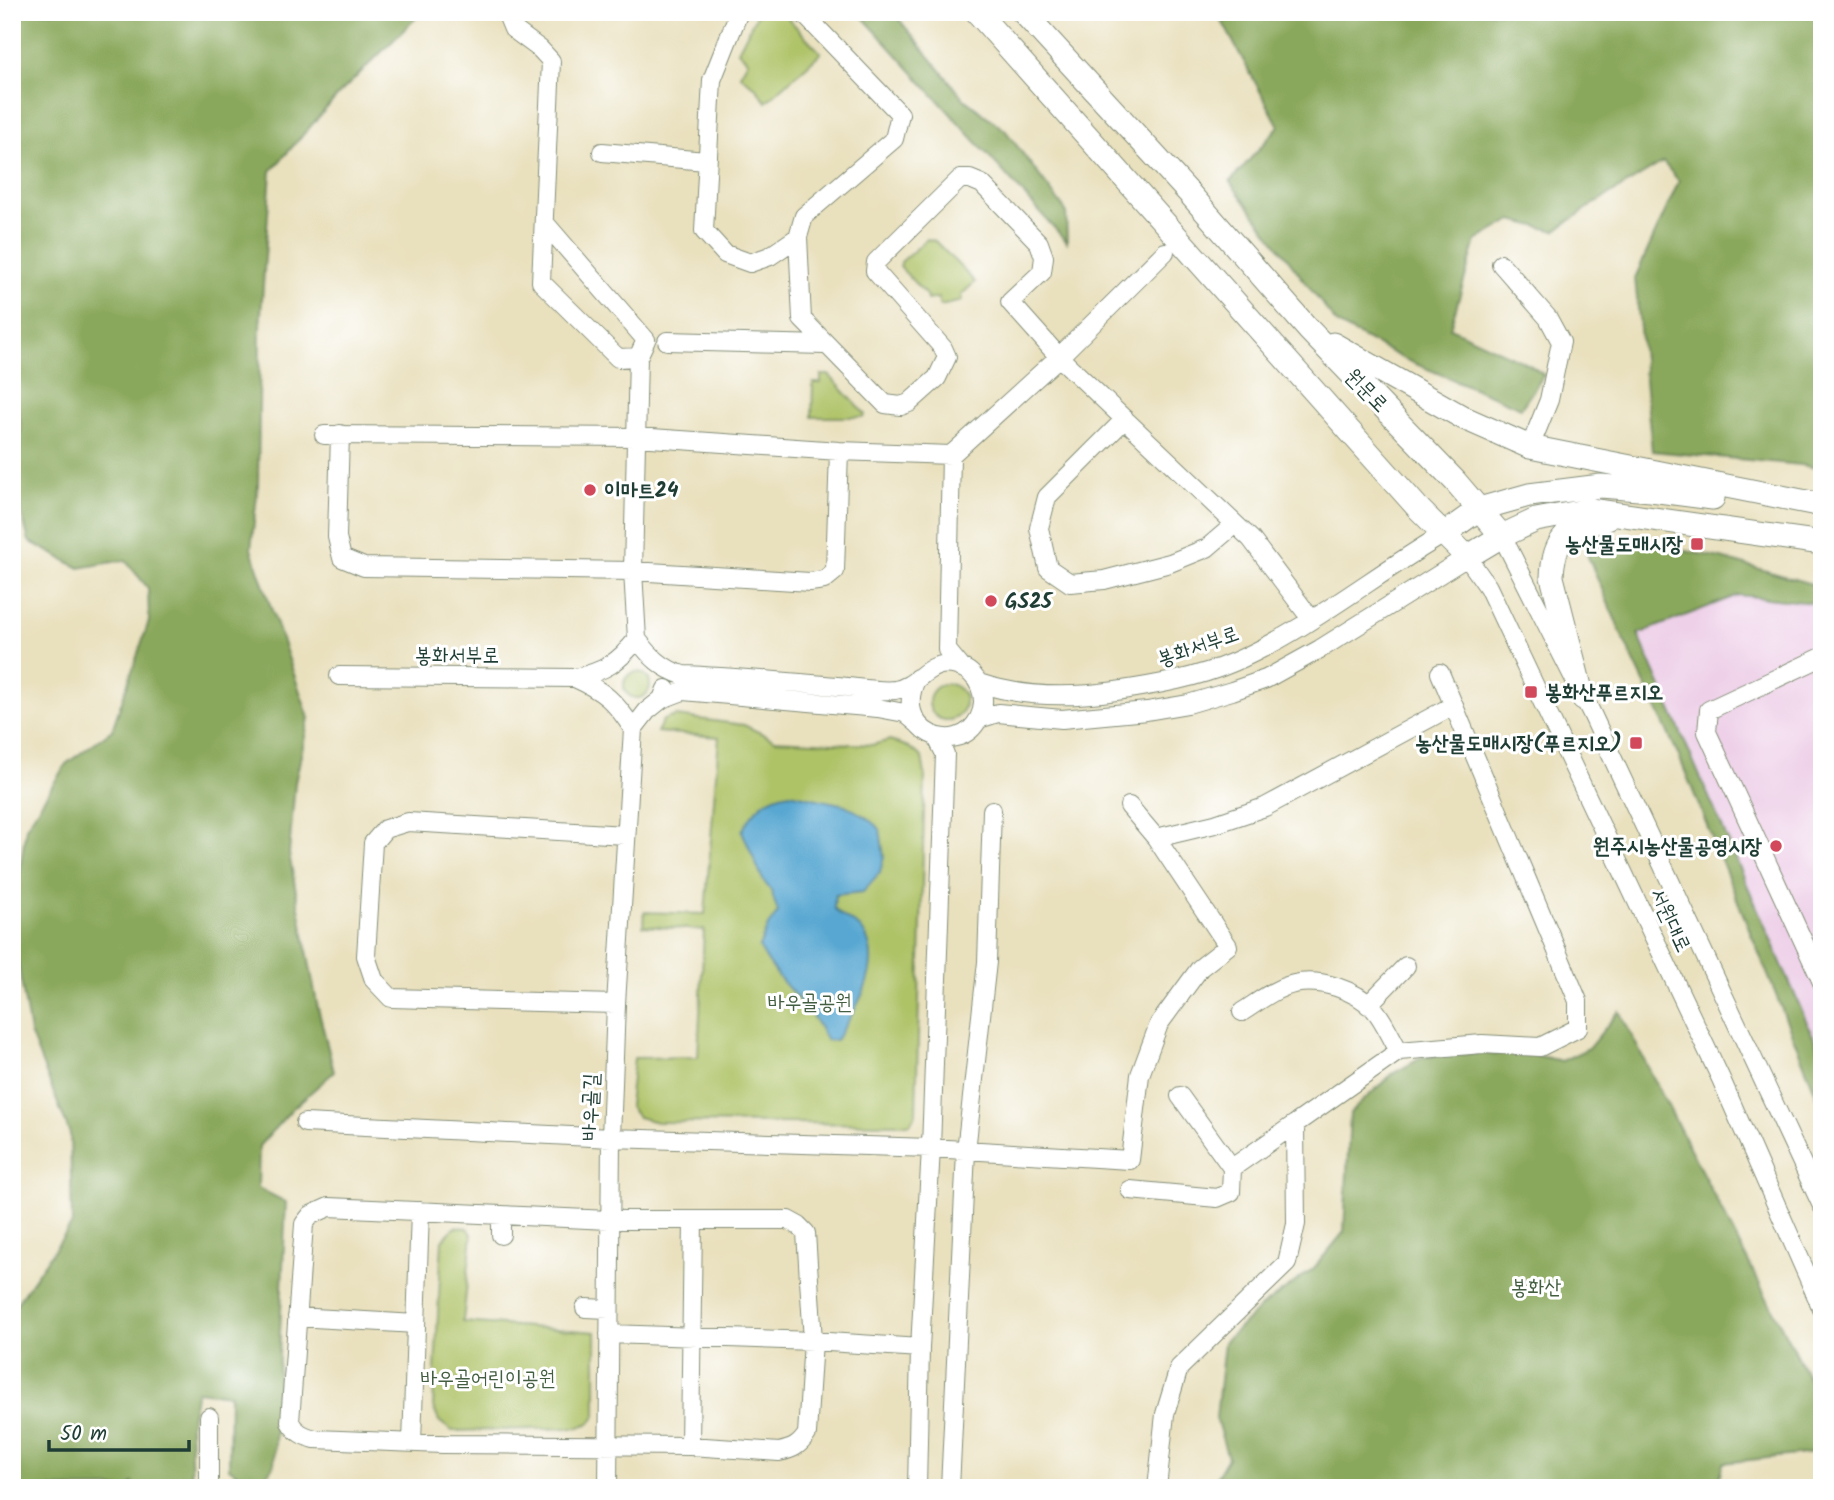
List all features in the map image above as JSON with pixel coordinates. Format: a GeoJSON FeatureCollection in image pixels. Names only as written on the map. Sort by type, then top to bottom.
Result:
{"type":"FeatureCollection","features":[{"type":"Feature","properties":{"kind":"main road","name":"원문로"},"geometry":{"type":"LineString","coordinates":[[977,12],[1467,557]]}},
{"type":"Feature","properties":{"kind":"main road","name":"원문로"},"geometry":{"type":"LineString","coordinates":[[1023,12],[1310,330],[1455,481],[1502,536]]}},
{"type":"Feature","properties":{"kind":"main road"},"geometry":{"type":"LineString","coordinates":[[1310,330],[1464,418],[1530,447],[1822,505]]}},
{"type":"Feature","properties":{"kind":"main road"},"geometry":{"type":"LineString","coordinates":[[1444,534],[1479,509],[1529,495],[1601,486],[1651,489],[1822,513]]}},
{"type":"Feature","properties":{"kind":"main road"},"geometry":{"type":"LineString","coordinates":[[1467,557],[1536,520],[1590,510],[1822,543]]}},
{"type":"Feature","properties":{"kind":"main road"},"geometry":{"type":"LineString","coordinates":[[1583,698],[1552,576],[1552,562],[1563,536],[1587,523],[1643,517]]}},
{"type":"Feature","properties":{"kind":"street"},"geometry":{"type":"LineString","coordinates":[[506,12],[513,29],[551,61],[541,282],[618,358],[638,357]]}},
{"type":"Feature","properties":{"kind":"street"},"geometry":{"type":"LineString","coordinates":[[739,12],[712,80],[704,231],[725,254],[750,263],[770,256],[798,237]]}},
{"type":"Feature","properties":{"kind":"street"},"geometry":{"type":"LineString","coordinates":[[802,12],[900,114],[894,139],[804,216],[798,237],[802,319],[885,404],[909,404],[937,378],[947,357],[943,348],[875,271],[876,262],[960,179],[970,179],[982,184],[1039,243],[1044,257],[1042,272],[1010,302],[1059,357],[1251,539],[1311,619]]}},
{"type":"Feature","properties":{"kind":"street"},"geometry":{"type":"LineString","coordinates":[[602,152],[706,160]]}},
{"type":"Feature","properties":{"kind":"street"},"geometry":{"type":"LineString","coordinates":[[545,223],[646,340],[638,357],[633,572],[637,639],[655,660],[666,681],[662,699]]}},
{"type":"Feature","properties":{"kind":"street"},"geometry":{"type":"LineString","coordinates":[[541,282],[545,257],[552,251],[572,252]]}},
{"type":"Feature","properties":{"kind":"street"},"geometry":{"type":"LineString","coordinates":[[839,451],[835,571],[824,580],[810,582],[633,572],[364,567],[342,558],[337,537],[332,434],[637,437],[839,451],[951,455],[1059,357],[1165,252]]}},
{"type":"Feature","properties":{"kind":"street"},"geometry":{"type":"LineString","coordinates":[[1501,264],[1548,318],[1561,342],[1549,400],[1530,447]]}},
{"type":"Feature","properties":{"kind":"street"},"geometry":{"type":"LineString","coordinates":[[667,341],[826,345]]}},
{"type":"Feature","properties":{"kind":"street"},"geometry":{"type":"LineString","coordinates":[[1125,419],[1047,497],[1038,528],[1048,568],[1070,583],[1104,580],[1170,563],[1208,548],[1235,524]]}},
{"type":"Feature","properties":{"kind":"street"},"geometry":{"type":"LineString","coordinates":[[637,639],[619,660],[607,681],[615,703],[633,729],[647,711],[662,699],[683,691],[878,708],[905,713],[925,731],[936,736],[949,738],[961,735],[971,729],[979,719],[983,695],[979,683],[947,650],[951,455]]}},
{"type":"Feature","properties":{"kind":"street","name":"봉화서부로"},"geometry":{"type":"LineString","coordinates":[[979,683],[1009,692],[1045,696],[1096,694],[1191,677],[1235,662],[1311,619],[1444,534]]}},
{"type":"Feature","properties":{"kind":"street","name":"서원대로"},"geometry":{"type":"LineString","coordinates":[[1502,536],[1583,698],[1822,1206]]}},
{"type":"Feature","properties":{"kind":"street"},"geometry":{"type":"LineString","coordinates":[[979,719],[998,713],[1062,719],[1147,711],[1188,704],[1232,691],[1266,679],[1320,649],[1467,557]]}},
{"type":"Feature","properties":{"kind":"street","name":"서원대로"},"geometry":{"type":"LineString","coordinates":[[1467,557],[1488,587],[1709,1054],[1822,1309]]}},
{"type":"Feature","properties":{"kind":"street"},"geometry":{"type":"LineString","coordinates":[[917,723],[911,712],[910,701],[922,675],[947,650]]}},
{"type":"Feature","properties":{"kind":"street"},"geometry":{"type":"LineString","coordinates":[[575,678],[596,673],[619,660],[642,654],[672,672],[683,675],[895,690],[937,666],[949,664],[961,667]]}},
{"type":"Feature","properties":{"kind":"street"},"geometry":{"type":"LineString","coordinates":[[1822,657],[1709,710],[1707,732],[1822,982]]}},
{"type":"Feature","properties":{"kind":"street"},"geometry":{"type":"LineString","coordinates":[[1232,1168],[1399,1051],[1482,1044],[1540,1046],[1578,1028],[1578,1001],[1440,673]]}},
{"type":"Feature","properties":{"kind":"street","name":"봉화서부로"},"geometry":{"type":"LineString","coordinates":[[339,677],[575,678]]}},
{"type":"Feature","properties":{"kind":"street"},"geometry":{"type":"LineString","coordinates":[[575,678],[596,687],[615,703],[637,713],[647,711]]}},
{"type":"Feature","properties":{"kind":"street"},"geometry":{"type":"LineString","coordinates":[[1156,838],[1215,824],[1265,807],[1454,705]]}},
{"type":"Feature","properties":{"kind":"street","name":"바우골길"},"geometry":{"type":"LineString","coordinates":[[608,1488],[611,1138],[625,835],[633,729]]}},
{"type":"Feature","properties":{"kind":"street"},"geometry":{"type":"LineString","coordinates":[[945,754],[961,735]]}},
{"type":"Feature","properties":{"kind":"street"},"geometry":{"type":"LineString","coordinates":[[917,1488],[920,1348],[932,1148],[945,754],[936,736]]}},
{"type":"Feature","properties":{"kind":"street"},"geometry":{"type":"LineString","coordinates":[[304,1123],[611,1138],[932,1148],[1130,1160],[1140,1075],[1159,1024],[1200,968],[1228,946],[1156,838],[1129,806]]}},
{"type":"Feature","properties":{"kind":"street"},"geometry":{"type":"LineString","coordinates":[[950,1488],[967,1151],[987,962],[992,810]]}},
{"type":"Feature","properties":{"kind":"street"},"geometry":{"type":"LineString","coordinates":[[616,1004],[391,998],[374,980],[366,956],[373,843],[385,829],[408,822],[625,835]]}},
{"type":"Feature","properties":{"kind":"street"},"geometry":{"type":"LineString","coordinates":[[1368,1005],[1406,966]]}},
{"type":"Feature","properties":{"kind":"street"},"geometry":{"type":"LineString","coordinates":[[1242,1012],[1273,992],[1294,984],[1320,982],[1353,993],[1375,1010],[1399,1051]]}},
{"type":"Feature","properties":{"kind":"street"},"geometry":{"type":"LineString","coordinates":[[1130,1190],[1217,1198],[1231,1192],[1232,1168],[1180,1096]]}},
{"type":"Feature","properties":{"kind":"street"},"geometry":{"type":"LineString","coordinates":[[1157,1488],[1165,1414],[1179,1368],[1287,1264],[1296,1224],[1295,1124]]}},
{"type":"Feature","properties":{"kind":"street"},"geometry":{"type":"LineString","coordinates":[[329,1207],[609,1220],[788,1220],[806,1233],[813,1341],[810,1423],[801,1443],[779,1452],[690,1446],[412,1443],[316,1439],[295,1430],[290,1422],[297,1317],[304,1224],[311,1215],[329,1207]]}},
{"type":"Feature","properties":{"kind":"street"},"geometry":{"type":"LineString","coordinates":[[412,1443],[420,1211]]}},
{"type":"Feature","properties":{"kind":"street"},"geometry":{"type":"LineString","coordinates":[[501,1215],[501,1235]]}},
{"type":"Feature","properties":{"kind":"street"},"geometry":{"type":"LineString","coordinates":[[690,1446],[693,1220]]}},
{"type":"Feature","properties":{"kind":"street"},"geometry":{"type":"LineString","coordinates":[[585,1308],[609,1309]]}},
{"type":"Feature","properties":{"kind":"street"},"geometry":{"type":"LineString","coordinates":[[297,1317],[416,1324]]}},
{"type":"Feature","properties":{"kind":"street"},"geometry":{"type":"LineString","coordinates":[[609,1334],[813,1341],[920,1348]]}},
{"type":"Feature","properties":{"kind":"street"},"geometry":{"type":"LineString","coordinates":[[209,1417],[209,1488]]}},
{"type":"Feature","properties":{"kind":"shaded area","name":"원주시농산물공영시장"},"geometry":{"type":"Polygon","coordinates":[[[1738,595],[1822,604],[1822,1057],[1638,634],[1738,595]]]}},
{"type":"Feature","properties":{"kind":"green space"},"geometry":{"type":"Polygon","coordinates":[[[12,12],[422,12],[339,94],[271,171],[260,329],[258,486],[251,549],[309,718],[295,783],[289,854],[317,1004],[334,1072],[293,1108],[259,1146],[258,1188],[286,1202],[274,1465],[257,1488],[229,1468],[230,1395],[197,1391],[190,1425],[192,1488],[134,1488],[133,1483],[129,1488],[12,1488],[12,1310],[72,1224],[70,1134],[30,1033],[12,928],[26,827],[66,764],[112,730],[149,621],[148,588],[125,560],[79,568],[29,541],[16,493],[21,427],[12,378],[12,12]]]}},
{"type":"Feature","properties":{"kind":"green space"},"geometry":{"type":"Polygon","coordinates":[[[758,12],[782,12],[821,53],[766,102],[756,88],[740,75],[748,61],[738,51],[758,12]]]}},
{"type":"Feature","properties":{"kind":"green space"},"geometry":{"type":"Polygon","coordinates":[[[858,12],[893,12],[964,99],[1005,130],[1066,211],[1067,242],[858,12]]]}},
{"type":"Feature","properties":{"kind":"green space"},"geometry":{"type":"Polygon","coordinates":[[[1217,12],[1822,12],[1822,469],[1652,451],[1635,278],[1679,181],[1663,162],[1555,231],[1512,220],[1476,241],[1450,328],[1530,365],[1544,375],[1521,408],[1404,359],[1337,324],[1230,182],[1279,126],[1217,12]]]}},
{"type":"Feature","properties":{"kind":"green space"},"geometry":{"type":"Polygon","coordinates":[[[927,239],[935,241],[975,282],[961,295],[962,301],[940,306],[938,298],[927,300],[926,295],[900,267],[901,262],[927,239]]]}},
{"type":"Feature","properties":{"kind":"green space"},"geometry":{"type":"Polygon","coordinates":[[[821,375],[829,375],[865,414],[864,417],[812,417],[813,383],[821,383],[821,375]]]}},
{"type":"Feature","properties":{"kind":"green space"},"geometry":{"type":"Polygon","coordinates":[[[1616,540],[1721,558],[1822,587],[1822,604],[1738,595],[1638,634],[1822,1057],[1822,1108],[1678,754],[1586,552],[1616,540]]]}},
{"type":"Feature","properties":{"kind":"green space"},"geometry":{"type":"Polygon","coordinates":[[[637,672],[646,676],[650,685],[646,694],[637,698],[628,694],[624,685],[628,676],[637,672]]]}},
{"type":"Feature","properties":{"kind":"green space"},"geometry":{"type":"Polygon","coordinates":[[[947,684],[960,689],[965,702],[960,715],[947,720],[934,715],[929,702],[934,689],[947,684]]]}},
{"type":"Feature","properties":{"kind":"green space","name":"바우골공원"},"geometry":{"type":"Polygon","coordinates":[[[676,716],[744,725],[775,740],[872,745],[890,740],[908,747],[922,757],[925,774],[916,1113],[910,1124],[657,1122],[638,1117],[629,1106],[634,1058],[698,1057],[704,930],[643,926],[644,912],[705,914],[719,737],[657,732],[663,720],[676,716]]]}},
{"type":"Feature","properties":{"kind":"green space","name":"봉화산"},"geometry":{"type":"Polygon","coordinates":[[[1619,1011],[1822,1405],[1822,1452],[1723,1463],[1716,1488],[1210,1488],[1228,1458],[1216,1418],[1224,1342],[1260,1308],[1314,1268],[1344,1232],[1350,1113],[1392,1074],[1423,1057],[1475,1053],[1535,1055],[1562,1061],[1589,1048],[1619,1011]]]}},
{"type":"Feature","properties":{"kind":"green space","name":"바우골어린이공원"},"geometry":{"type":"Polygon","coordinates":[[[455,1227],[467,1228],[472,1234],[463,1322],[596,1332],[596,1416],[590,1423],[576,1428],[452,1431],[439,1421],[433,1407],[442,1240],[455,1227]]]}},
{"type":"Feature","properties":{"kind":"water"},"geometry":{"type":"Polygon","coordinates":[[[790,793],[845,805],[880,829],[884,857],[880,872],[863,892],[835,895],[834,908],[863,931],[871,958],[870,973],[859,1002],[836,1040],[827,1040],[812,1015],[775,972],[759,947],[768,926],[778,912],[771,891],[763,880],[742,831],[761,805],[773,797],[790,793]]]}},
{"type":"Feature","properties":{"kind":"place","name":"이마트24"},"geometry":{"type":"Point","coordinates":[590,490]}},
{"type":"Feature","properties":{"kind":"place","name":"농산물도매시장"},"geometry":{"type":"Point","coordinates":[1697,544]}},
{"type":"Feature","properties":{"kind":"place","name":"GS25"},"geometry":{"type":"Point","coordinates":[991,601]}},
{"type":"Feature","properties":{"kind":"place","name":"봉화산푸르지오"},"geometry":{"type":"Point","coordinates":[1531,692]}},
{"type":"Feature","properties":{"kind":"place","name":"농산물도매시장(푸르지오)"},"geometry":{"type":"Point","coordinates":[1636,743]}},
{"type":"Feature","properties":{"kind":"place","name":"원주시농산물공영시장"},"geometry":{"type":"Point","coordinates":[1776,846]}}]}
